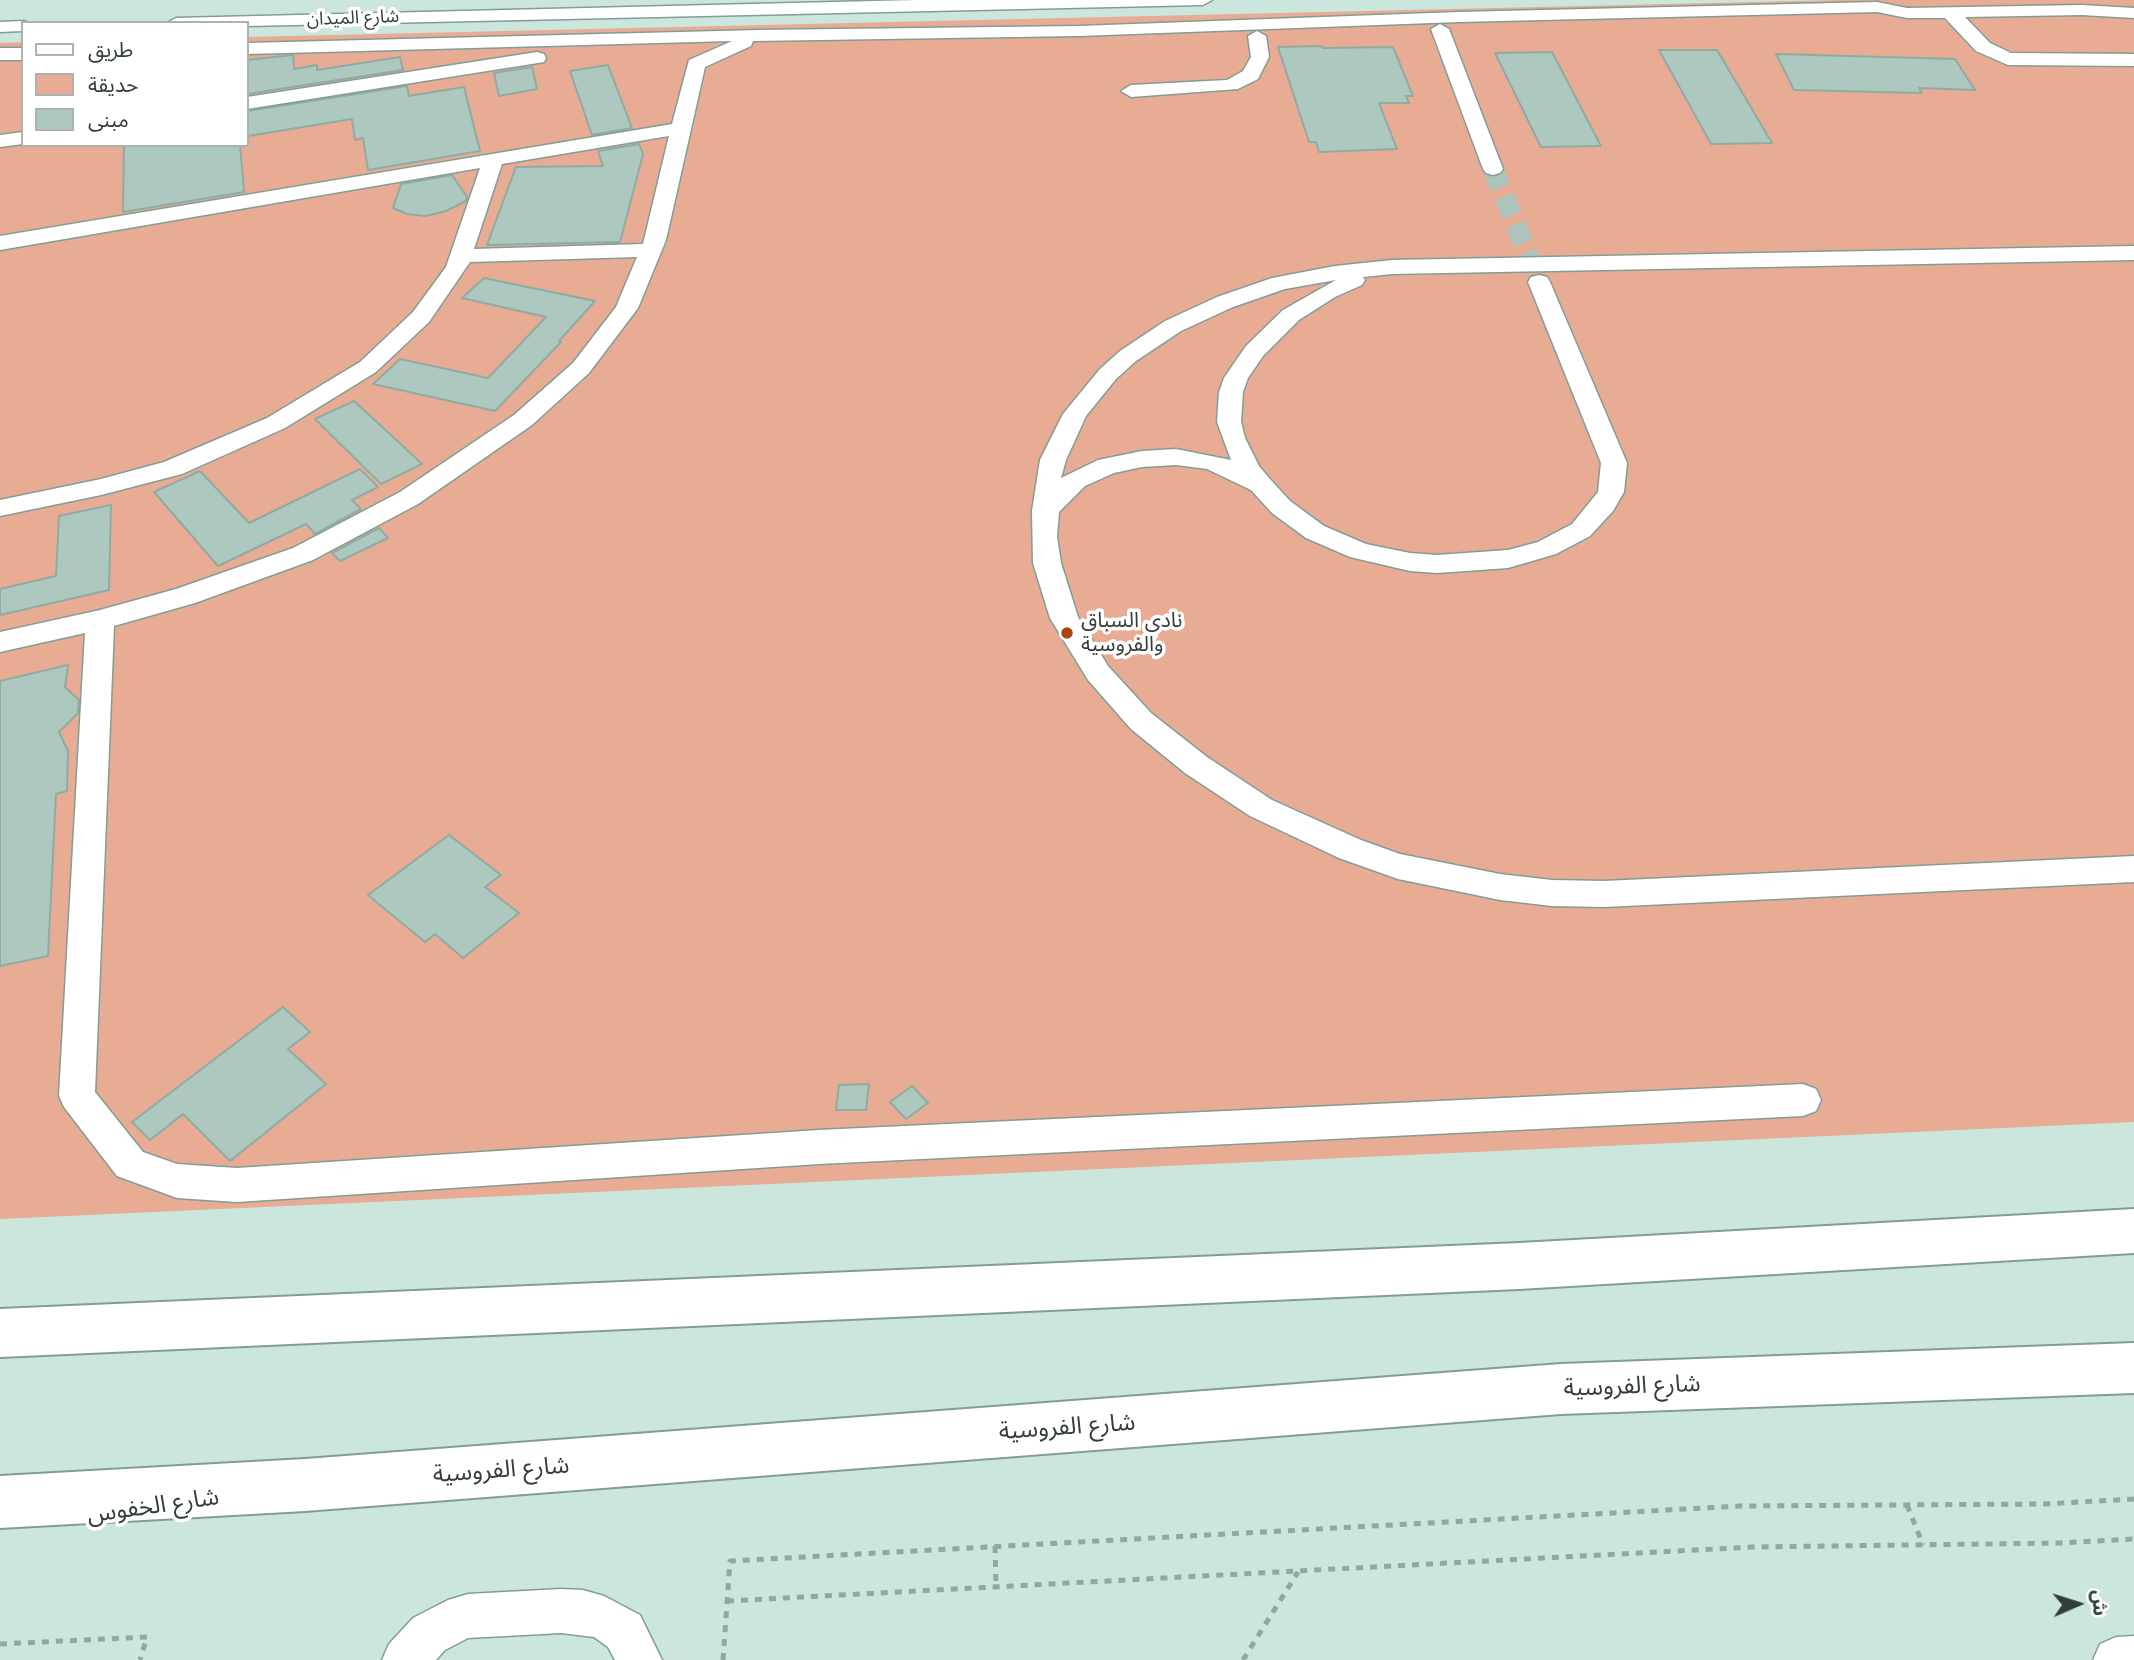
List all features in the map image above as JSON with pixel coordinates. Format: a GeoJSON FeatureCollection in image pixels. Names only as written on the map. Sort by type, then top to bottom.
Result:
{"type":"FeatureCollection","features":[{"type":"Feature","properties":{"kind":"highway"},"geometry":{"type":"LineString","coordinates":[[0,1333],[487,1314],[1505,1266],[2134,1231]]}},
{"type":"Feature","properties":{"kind":"highway","name":"شارع الفروسية"},"geometry":{"type":"LineString","coordinates":[[0,1502],[305,1485],[1561,1389],[2122,1370]]}},
{"type":"Feature","properties":{"kind":"street"},"geometry":{"type":"LineString","coordinates":[[303,0],[307,20]]}},
{"type":"Feature","properties":{"kind":"street","name":"شارع الميدان"},"geometry":{"type":"LineString","coordinates":[[248,21],[612,6],[1203,0]]}},
{"type":"Feature","properties":{"kind":"street"},"geometry":{"type":"LineString","coordinates":[[2082,10],[2110,2],[2134,2]]}},
{"type":"Feature","properties":{"kind":"street"},"geometry":{"type":"LineString","coordinates":[[248,48],[759,35],[1103,31],[1459,17],[1877,7],[1907,13],[2082,10],[2134,13]]}},
{"type":"Feature","properties":{"kind":"street"},"geometry":{"type":"LineString","coordinates":[[1950,12],[1983,47],[2008,59],[2134,60]]}},
{"type":"Feature","properties":{"kind":"street"},"geometry":{"type":"LineString","coordinates":[[967,32],[1029,49],[1058,50],[1440,29],[1896,18],[1907,13]]}},
{"type":"Feature","properties":{"kind":"street"},"geometry":{"type":"LineString","coordinates":[[0,27],[21,26]]}},
{"type":"Feature","properties":{"kind":"street"},"geometry":{"type":"LineString","coordinates":[[1440,29],[1493,169]]}},
{"type":"Feature","properties":{"kind":"street"},"geometry":{"type":"LineString","coordinates":[[696,64],[759,35]]}},
{"type":"Feature","properties":{"kind":"street"},"geometry":{"type":"LineString","coordinates":[[1131,91],[1231,85],[1251,75],[1260,57],[1257,37]]}},
{"type":"Feature","properties":{"kind":"street"},"geometry":{"type":"LineString","coordinates":[[248,103],[650,38],[689,56],[696,64]]}},
{"type":"Feature","properties":{"kind":"street"},"geometry":{"type":"LineString","coordinates":[[0,54],[21,54]]}},
{"type":"Feature","properties":{"kind":"street"},"geometry":{"type":"LineString","coordinates":[[0,642],[100,620],[185,596],[303,554],[409,498],[523,420],[581,368],[627,308],[651,250],[696,64]]}},
{"type":"Feature","properties":{"kind":"street"},"geometry":{"type":"LineString","coordinates":[[0,122],[21,119]]}},
{"type":"Feature","properties":{"kind":"street"},"geometry":{"type":"LineString","coordinates":[[0,243],[681,128]]}},
{"type":"Feature","properties":{"kind":"street"},"geometry":{"type":"LineString","coordinates":[[0,141],[21,138]]}},
{"type":"Feature","properties":{"kind":"street"},"geometry":{"type":"LineString","coordinates":[[0,508],[101,487],[173,468],[276,423],[368,367],[421,317],[457,268],[493,160]]}},
{"type":"Feature","properties":{"kind":"street"},"geometry":{"type":"LineString","coordinates":[[461,256],[651,250]]}},
{"type":"Feature","properties":{"kind":"street"},"geometry":{"type":"LineString","coordinates":[[2134,253],[1392,267],[1307,277],[1254,290],[1198,313],[1150,340],[1108,374],[1075,414],[1053,460],[1045,511],[1047,564],[1064,618],[1098,673],[1141,721],[1207,772],[1261,808],[1350,849],[1398,866],[1449,879],[1500,887],[1552,893],[1604,894],[2134,869]]}},
{"type":"Feature","properties":{"kind":"street"},"geometry":{"type":"LineString","coordinates":[[1392,267],[1347,282],[1308,303],[1271,332],[1244,364],[1231,392],[1229,422],[1239,454],[1260,484],[1281,507],[1315,532],[1359,551],[1410,562],[1450,564],[1508,559],[1547,548],[1581,530],[1604,505],[1611,492],[1614,463],[1539,282]]}},
{"type":"Feature","properties":{"kind":"street"},"geometry":{"type":"LineString","coordinates":[[1045,511],[1063,489],[1076,480],[1107,466],[1142,459],[1175,457],[1211,462],[1260,484]]}},
{"type":"Feature","properties":{"kind":"street"},"geometry":{"type":"LineString","coordinates":[[100,620],[77,1096],[130,1164],[177,1181],[237,1185],[820,1147],[1804,1100]]}},
{"type":"Feature","properties":{"kind":"street","name":"شارع الخفوس"},"geometry":{"type":"LineString","coordinates":[[0,1527],[305,1485]]}},
{"type":"Feature","properties":{"kind":"street"},"geometry":{"type":"LineString","coordinates":[[405,1660],[429,1634],[448,1622],[468,1616],[561,1611],[583,1612],[604,1618],[624,1631],[639,1660]]}},
{"type":"Feature","properties":{"kind":"street"},"geometry":{"type":"LineString","coordinates":[[2116,1660],[2134,1659]]}},
{"type":"Feature","properties":{"kind":"path"},"geometry":{"type":"LineString","coordinates":[[723,1660],[730,1560],[1741,1506],[2044,1504],[2134,1499]]}},
{"type":"Feature","properties":{"kind":"path"},"geometry":{"type":"LineString","coordinates":[[1908,1506],[1923,1545]]}},
{"type":"Feature","properties":{"kind":"path"},"geometry":{"type":"LineString","coordinates":[[727,1601],[1753,1547],[2060,1543],[2134,1539]]}},
{"type":"Feature","properties":{"kind":"path"},"geometry":{"type":"LineString","coordinates":[[995,1546],[996,1587]]}},
{"type":"Feature","properties":{"kind":"path"},"geometry":{"type":"LineString","coordinates":[[1243,1660],[1299,1571]]}},
{"type":"Feature","properties":{"kind":"path"},"geometry":{"type":"LineString","coordinates":[[0,1644],[147,1637],[140,1660]]}},
{"type":"Feature","properties":{"kind":"green space","name":"نادي السباق والفروسية"},"geometry":{"type":"Polygon","coordinates":[[[1839,0],[2134,0],[2134,1122],[0,1219],[0,43],[21,42],[21,147],[248,147],[248,37],[1839,0]]]}},
{"type":"Feature","properties":{"kind":"building"},"geometry":{"type":"Polygon","coordinates":[[[1278,47],[1393,47],[1413,96],[1406,96],[1409,103],[1379,103],[1397,149],[1319,152],[1316,142],[1309,142],[1278,47]]]}},
{"type":"Feature","properties":{"kind":"building"},"geometry":{"type":"Polygon","coordinates":[[[1659,50],[1717,50],[1772,143],[1711,144],[1659,50]]]}},
{"type":"Feature","properties":{"kind":"building"},"geometry":{"type":"Polygon","coordinates":[[[1552,52],[1601,146],[1541,147],[1495,53],[1552,52]]]}},
{"type":"Feature","properties":{"kind":"building"},"geometry":{"type":"Polygon","coordinates":[[[1776,54],[1955,59],[1975,90],[1919,88],[1922,93],[1794,90],[1776,54]]]}},
{"type":"Feature","properties":{"kind":"building"},"geometry":{"type":"Polygon","coordinates":[[[293,55],[294,69],[317,65],[317,70],[400,57],[403,70],[248,94],[248,60],[293,55]]]}},
{"type":"Feature","properties":{"kind":"building"},"geometry":{"type":"Polygon","coordinates":[[[608,65],[632,128],[592,135],[570,71],[608,65]]]}},
{"type":"Feature","properties":{"kind":"building"},"geometry":{"type":"Polygon","coordinates":[[[532,67],[537,89],[499,96],[494,73],[532,67]]]}},
{"type":"Feature","properties":{"kind":"building"},"geometry":{"type":"Polygon","coordinates":[[[407,86],[409,96],[464,87],[480,151],[368,170],[363,138],[355,140],[352,119],[248,136],[248,111],[407,86]]]}},
{"type":"Feature","properties":{"kind":"building"},"geometry":{"type":"Polygon","coordinates":[[[639,144],[643,154],[620,242],[487,245],[516,167],[603,166],[598,151],[639,144]]]}},
{"type":"Feature","properties":{"kind":"building"},"geometry":{"type":"Polygon","coordinates":[[[124,147],[240,147],[244,192],[123,212],[124,147]]]}},
{"type":"Feature","properties":{"kind":"building"},"geometry":{"type":"Polygon","coordinates":[[[452,175],[467,197],[466,201],[446,211],[426,216],[407,214],[393,208],[401,184],[452,175]]]}},
{"type":"Feature","properties":{"kind":"building"},"geometry":{"type":"Polygon","coordinates":[[[484,278],[595,301],[559,341],[561,342],[495,411],[373,384],[400,359],[488,378],[546,317],[462,298],[484,278]]]}},
{"type":"Feature","properties":{"kind":"building"},"geometry":{"type":"Polygon","coordinates":[[[354,401],[422,464],[381,484],[315,419],[354,401]]]}},
{"type":"Feature","properties":{"kind":"building"},"geometry":{"type":"Polygon","coordinates":[[[360,469],[378,487],[352,500],[361,509],[315,534],[306,524],[218,566],[154,492],[200,471],[249,523],[360,469]]]}},
{"type":"Feature","properties":{"kind":"building"},"geometry":{"type":"Polygon","coordinates":[[[111,505],[109,590],[0,615],[0,589],[56,576],[59,516],[111,505]]]}},
{"type":"Feature","properties":{"kind":"building"},"geometry":{"type":"Polygon","coordinates":[[[379,528],[388,538],[340,561],[332,553],[379,528]]]}},
{"type":"Feature","properties":{"kind":"building"},"geometry":{"type":"Polygon","coordinates":[[[68,665],[65,687],[79,700],[78,713],[59,732],[68,751],[67,791],[56,794],[48,956],[0,966],[0,681],[68,665]]]}},
{"type":"Feature","properties":{"kind":"building"},"geometry":{"type":"Polygon","coordinates":[[[449,835],[501,875],[485,887],[519,913],[463,958],[435,934],[425,942],[368,895],[449,835]]]}},
{"type":"Feature","properties":{"kind":"building"},"geometry":{"type":"Polygon","coordinates":[[[283,1007],[310,1032],[288,1049],[326,1084],[230,1161],[183,1114],[150,1140],[132,1122],[283,1007]]]}},
{"type":"Feature","properties":{"kind":"building"},"geometry":{"type":"Polygon","coordinates":[[[869,1084],[866,1110],[836,1110],[839,1085],[869,1084]]]}},
{"type":"Feature","properties":{"kind":"building"},"geometry":{"type":"Polygon","coordinates":[[[912,1086],[928,1103],[906,1119],[890,1102],[912,1086]]]}},
{"type":"Feature","properties":{"kind":"tunnel"},"geometry":{"type":"LineString","coordinates":[[1493,169],[1539,282]]}},
{"type":"Feature","properties":{"kind":"place","name":"نادي السباق والفروسية"},"geometry":{"type":"Point","coordinates":[1067,633]}}]}
